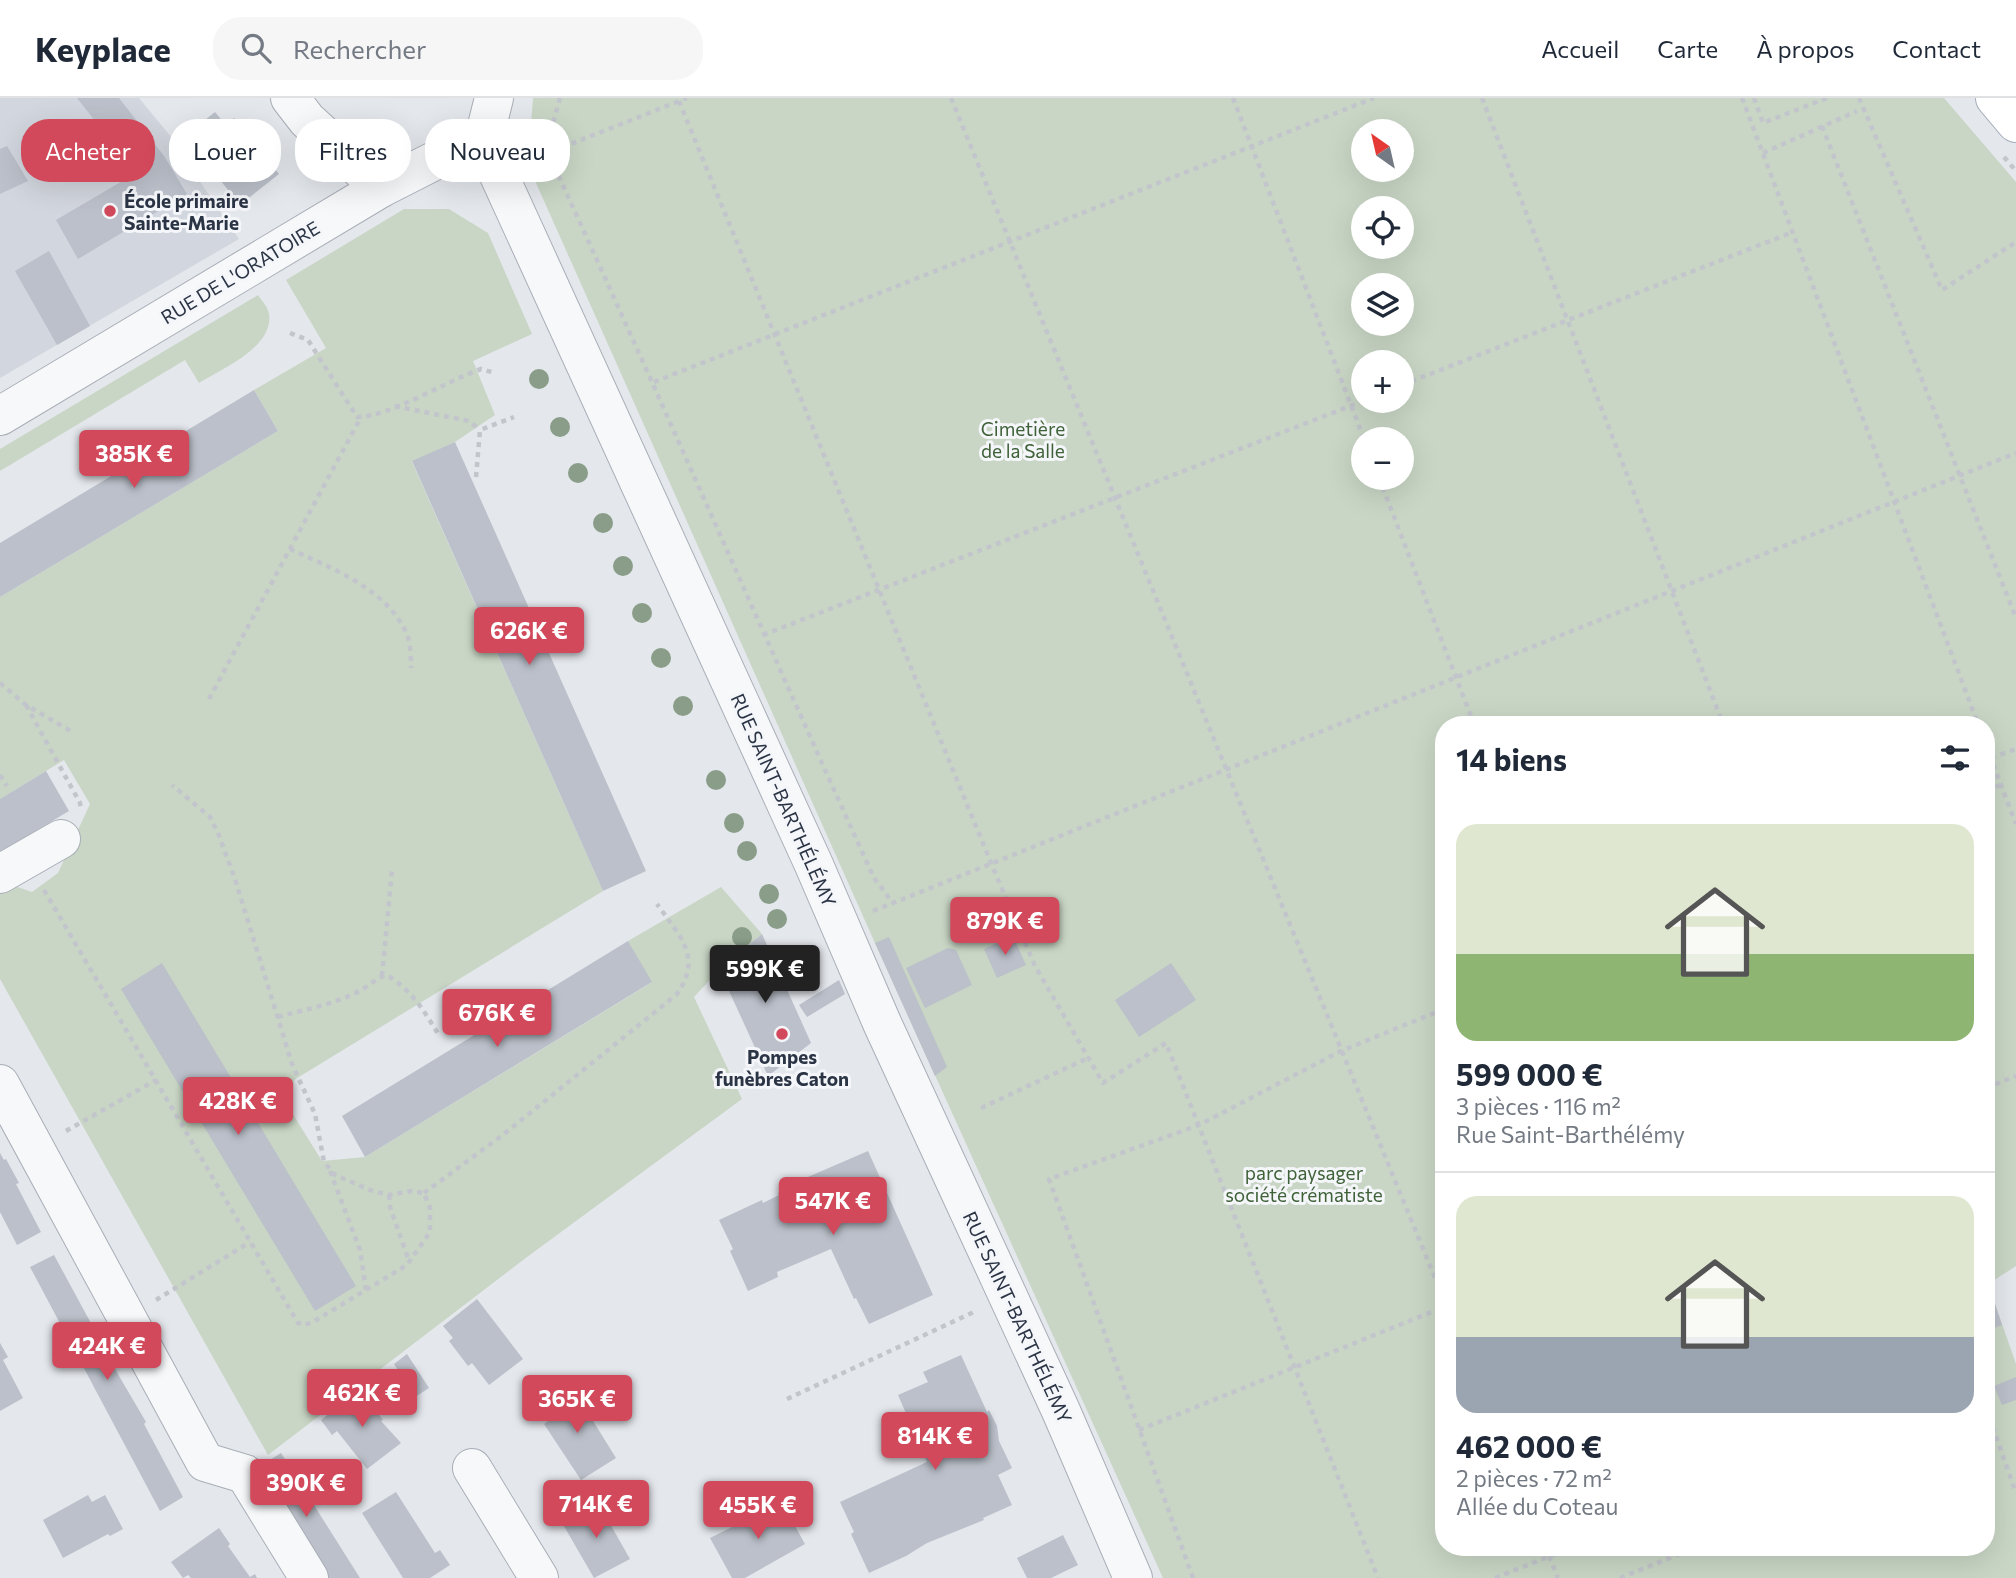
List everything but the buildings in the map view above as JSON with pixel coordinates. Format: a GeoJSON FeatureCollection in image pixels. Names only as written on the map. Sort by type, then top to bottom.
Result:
{"type":"FeatureCollection","features":[{"type":"Feature","properties":{"kind":"main road"},"geometry":{"type":"LineString","coordinates":[[1995,98],[2016,123]]}},
{"type":"Feature","properties":{"kind":"street"},"geometry":{"type":"LineString","coordinates":[[290,98],[307,120],[381,188]]}},
{"type":"Feature","properties":{"kind":"street"},"geometry":{"type":"LineString","coordinates":[[489,119],[494,98]]}},
{"type":"Feature","properties":{"kind":"street","name":"RUE DE L'ORATOIRE"},"geometry":{"type":"LineString","coordinates":[[0,416],[381,188],[425,166]]}},
{"type":"Feature","properties":{"kind":"street","name":"RUE SAINT-BARTHÉLÉMY"},"geometry":{"type":"LineString","coordinates":[[502,182],[839,922],[882,1023],[1061,1411],[1133,1578]]}},
{"type":"Feature","properties":{"kind":"street"},"geometry":{"type":"LineString","coordinates":[[13,867],[61,839]]}},
{"type":"Feature","properties":{"kind":"street"},"geometry":{"type":"LineString","coordinates":[[0,1084],[205,1462],[245,1474],[309,1578]]}},
{"type":"Feature","properties":{"kind":"street"},"geometry":{"type":"LineString","coordinates":[[472,1468],[538,1578]]}},
{"type":"Feature","properties":{"kind":"path"},"geometry":{"type":"LineString","coordinates":[[554,119],[560,98]]}},
{"type":"Feature","properties":{"kind":"path"},"geometry":{"type":"LineString","coordinates":[[570,144],[687,98]]}},
{"type":"Feature","properties":{"kind":"path"},"geometry":{"type":"LineString","coordinates":[[951,98],[1435,1278]]}},
{"type":"Feature","properties":{"kind":"path"},"geometry":{"type":"LineString","coordinates":[[764,635],[1351,405],[1233,98]]}},
{"type":"Feature","properties":{"kind":"path"},"geometry":{"type":"LineString","coordinates":[[654,382],[1374,98]]}},
{"type":"Feature","properties":{"kind":"path"},"geometry":{"type":"LineString","coordinates":[[1482,98],[1720,716]]}},
{"type":"Feature","properties":{"kind":"path"},"geometry":{"type":"LineString","coordinates":[[1742,98],[1975,716]]}},
{"type":"Feature","properties":{"kind":"path"},"geometry":{"type":"LineString","coordinates":[[1754,98],[1763,123],[1827,98]]}},
{"type":"Feature","properties":{"kind":"path"},"geometry":{"type":"LineString","coordinates":[[1859,98],[1942,290],[2016,242]]}},
{"type":"Feature","properties":{"kind":"path"},"geometry":{"type":"LineString","coordinates":[[679,101],[1035,966],[1103,1083],[1166,1043],[1378,1578]]}},
{"type":"Feature","properties":{"kind":"path"},"geometry":{"type":"LineString","coordinates":[[1763,153],[1857,111]]}},
{"type":"Feature","properties":{"kind":"path"},"geometry":{"type":"LineString","coordinates":[[1822,127],[2016,618]]}},
{"type":"Feature","properties":{"kind":"path"},"geometry":{"type":"LineString","coordinates":[[561,182],[654,382],[874,878],[893,903]]}},
{"type":"Feature","properties":{"kind":"path"},"geometry":{"type":"LineString","coordinates":[[1414,380],[1793,232]]}},
{"type":"Feature","properties":{"kind":"path"},"geometry":{"type":"LineString","coordinates":[[290,333],[308,340],[357,417],[368,417],[481,369],[495,373]]}},
{"type":"Feature","properties":{"kind":"path"},"geometry":{"type":"LineString","coordinates":[[395,406],[469,421],[480,430]]}},
{"type":"Feature","properties":{"kind":"path"},"geometry":{"type":"LineString","coordinates":[[480,430],[514,416]]}},
{"type":"Feature","properties":{"kind":"path"},"geometry":{"type":"LineString","coordinates":[[209,699],[361,417]]}},
{"type":"Feature","properties":{"kind":"path"},"geometry":{"type":"LineString","coordinates":[[476,477],[480,430]]}},
{"type":"Feature","properties":{"kind":"path"},"geometry":{"type":"LineString","coordinates":[[839,922],[893,903],[2016,453]]}},
{"type":"Feature","properties":{"kind":"path"},"geometry":{"type":"LineString","coordinates":[[1384,490],[1471,716]]}},
{"type":"Feature","properties":{"kind":"path"},"geometry":{"type":"LineString","coordinates":[[290,549],[347,575],[382,603],[406,632],[411,668]]}},
{"type":"Feature","properties":{"kind":"path"},"geometry":{"type":"LineString","coordinates":[[0,683],[26,705],[75,733]]}},
{"type":"Feature","properties":{"kind":"path"},"geometry":{"type":"LineString","coordinates":[[26,705],[80,803],[82,817],[61,839]]}},
{"type":"Feature","properties":{"kind":"path"},"geometry":{"type":"LineString","coordinates":[[1995,757],[2016,749]]}},
{"type":"Feature","properties":{"kind":"path"},"geometry":{"type":"LineString","coordinates":[[1995,769],[2016,824]]}},
{"type":"Feature","properties":{"kind":"path"},"geometry":{"type":"LineString","coordinates":[[0,775],[7,786]]}},
{"type":"Feature","properties":{"kind":"path"},"geometry":{"type":"LineString","coordinates":[[173,785],[210,817],[218,833],[235,879],[292,1064],[315,1114],[324,1162],[335,1175],[389,1195],[411,1191],[424,1193],[504,1134],[676,995],[685,983],[690,969],[686,949],[684,941],[657,904]]}},
{"type":"Feature","properties":{"kind":"path"},"geometry":{"type":"LineString","coordinates":[[1995,787],[2001,785]]}},
{"type":"Feature","properties":{"kind":"path"},"geometry":{"type":"LineString","coordinates":[[13,867],[156,1080],[298,1323],[304,1325],[313,1322],[409,1261],[430,1232],[430,1208],[424,1193]]}},
{"type":"Feature","properties":{"kind":"path"},"geometry":{"type":"LineString","coordinates":[[382,976],[392,870]]}},
{"type":"Feature","properties":{"kind":"path"},"geometry":{"type":"LineString","coordinates":[[278,1017],[337,1000],[386,975],[395,980],[419,1004],[440,1037]]}},
{"type":"Feature","properties":{"kind":"path"},"geometry":{"type":"LineString","coordinates":[[1193,1578],[1049,1180],[1199,1125],[1341,1051],[1435,1013]]}},
{"type":"Feature","properties":{"kind":"path"},"geometry":{"type":"LineString","coordinates":[[981,1108],[1088,1058]]}},
{"type":"Feature","properties":{"kind":"path"},"geometry":{"type":"LineString","coordinates":[[1995,1084],[2016,1076]]}},
{"type":"Feature","properties":{"kind":"path"},"geometry":{"type":"LineString","coordinates":[[35,1149],[156,1080]]}},
{"type":"Feature","properties":{"kind":"path"},"geometry":{"type":"LineString","coordinates":[[329,1168],[360,1250],[366,1290]]}},
{"type":"Feature","properties":{"kind":"path"},"geometry":{"type":"LineString","coordinates":[[389,1195],[390,1207],[409,1261]]}},
{"type":"Feature","properties":{"kind":"path"},"geometry":{"type":"LineString","coordinates":[[125,1318],[250,1242]]}},
{"type":"Feature","properties":{"kind":"path"},"geometry":{"type":"LineString","coordinates":[[787,1399],[1009,1296]]}},
{"type":"Feature","properties":{"kind":"path"},"geometry":{"type":"LineString","coordinates":[[1139,1430],[1435,1311]]}},
{"type":"Feature","properties":{"kind":"path"},"geometry":{"type":"LineString","coordinates":[[1995,1430],[2016,1493]]}},
{"type":"Feature","properties":{"kind":"path"},"geometry":{"type":"LineString","coordinates":[[1620,1578],[1675,1556]]}},
{"type":"Feature","properties":{"kind":"path"},"geometry":{"type":"LineString","coordinates":[[1494,1578],[1549,1557],[1558,1578]]}},
{"type":"Feature","properties":{"kind":"shaded area","name":"École primaire Sainte-Marie"},"geometry":{"type":"Polygon","coordinates":[[[0,98],[139,98],[169,134],[169,182],[200,182],[239,239],[0,378],[0,98]]]}},
{"type":"Feature","properties":{"kind":"green space","name":"Cimetière de la Salle"},"geometry":{"type":"Polygon","coordinates":[[[533,98],[1944,98],[2016,182],[2016,1266],[1995,1280],[1995,716],[1435,716],[1435,1556],[1995,1556],[1995,1304],[2016,1364],[2016,1578],[1163,1578],[875,943],[536,182],[570,182],[570,119],[531,119],[533,98]]]}},
{"type":"Feature","properties":{"kind":"green space"},"geometry":{"type":"Polygon","coordinates":[[[404,209],[449,209],[488,233],[532,334],[473,361],[495,415],[455,442],[412,462],[603,891],[294,1080],[289,1108],[322,1161],[365,1157],[651,983],[628,941],[721,887],[762,934],[720,969],[694,997],[742,1099],[527,1257],[268,1455],[0,979],[0,887],[6,883],[32,892],[58,873],[90,804],[64,760],[0,799],[0,597],[278,431],[254,390],[326,348],[286,280],[404,209]]]}},
{"type":"Feature","properties":{"kind":"green space"},"geometry":{"type":"Polygon","coordinates":[[[258,295],[269,314],[268,326],[264,337],[245,355],[199,383],[185,360],[0,471],[0,449],[258,295]]]}},
{"type":"Feature","properties":{"kind":"place","name":"École primaire Sainte-Marie"},"geometry":{"type":"Point","coordinates":[110,211]}},
{"type":"Feature","properties":{"kind":"place","name":"Pompes funèbres Caton"},"geometry":{"type":"Point","coordinates":[782,1034]}},
{"type":"Feature","properties":{"kind":"park label","name":"parc paysager société crématiste"},"geometry":{"type":"Point","coordinates":[1304,1183]}}]}
